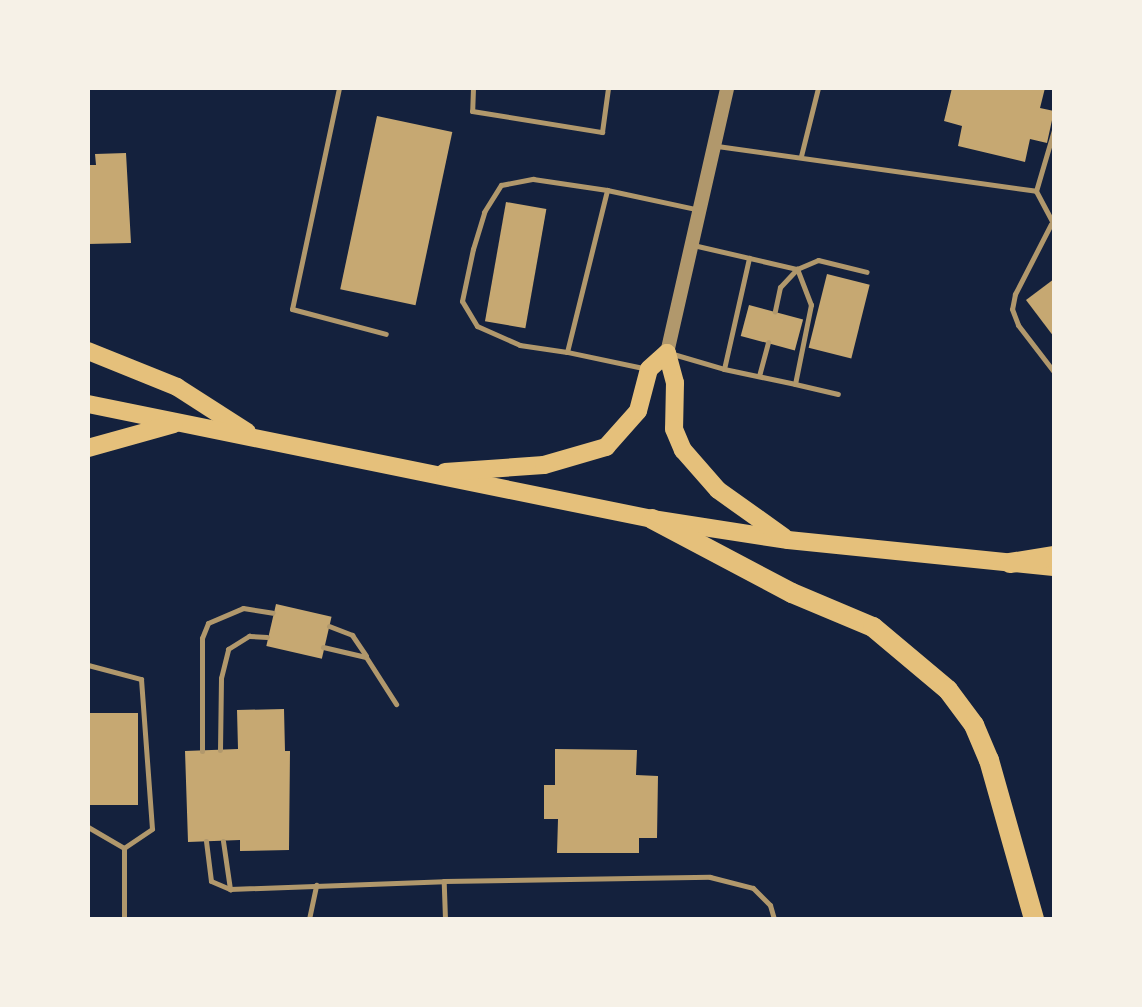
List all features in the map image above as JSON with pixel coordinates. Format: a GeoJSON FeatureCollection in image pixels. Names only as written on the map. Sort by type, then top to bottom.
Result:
{"type":"FeatureCollection","features":[{"type":"Feature","properties":{"kind":"highway"},"geometry":{"type":"LineString","coordinates":[[652,519],[792,593],[873,627],[948,690],[974,725],[989,760],[1034,919]]}},
{"type":"Feature","properties":{"kind":"highway"},"geometry":{"type":"LineString","coordinates":[[1010,563],[1054,556]]}},
{"type":"Feature","properties":{"kind":"main road"},"geometry":{"type":"LineString","coordinates":[[88,351],[177,387],[256,438]]}},
{"type":"Feature","properties":{"kind":"main road"},"geometry":{"type":"LineString","coordinates":[[427,473],[544,465],[606,447],[638,411],[649,369],[667,353],[675,383],[674,429],[683,450],[718,490],[788,540]]}},
{"type":"Feature","properties":{"kind":"main road"},"geometry":{"type":"LineString","coordinates":[[88,404],[652,519],[788,540],[1054,567]]}},
{"type":"Feature","properties":{"kind":"main road"},"geometry":{"type":"LineString","coordinates":[[88,448],[177,423]]}},
{"type":"Feature","properties":{"kind":"street"},"geometry":{"type":"LineString","coordinates":[[667,353],[688,244],[727,88]]}},
{"type":"Feature","properties":{"kind":"lane"},"geometry":{"type":"LineString","coordinates":[[339,88],[292,309],[386,334]]}},
{"type":"Feature","properties":{"kind":"lane"},"geometry":{"type":"LineString","coordinates":[[473,88],[472,111],[602,132],[608,88]]}},
{"type":"Feature","properties":{"kind":"lane"},"geometry":{"type":"LineString","coordinates":[[801,156],[818,88]]}},
{"type":"Feature","properties":{"kind":"lane"},"geometry":{"type":"LineString","coordinates":[[1054,130],[1036,191],[1053,223],[1015,294],[1012,309],[1018,325],[1054,372]]}},
{"type":"Feature","properties":{"kind":"lane"},"geometry":{"type":"LineString","coordinates":[[712,145],[1036,191]]}},
{"type":"Feature","properties":{"kind":"lane"},"geometry":{"type":"LineString","coordinates":[[649,369],[520,345],[477,326],[462,301],[473,249],[484,212],[501,185],[533,179],[607,190],[696,209]]}},
{"type":"Feature","properties":{"kind":"lane"},"geometry":{"type":"LineString","coordinates":[[567,352],[607,190]]}},
{"type":"Feature","properties":{"kind":"lane"},"geometry":{"type":"LineString","coordinates":[[688,244],[797,269]]}},
{"type":"Feature","properties":{"kind":"lane"},"geometry":{"type":"LineString","coordinates":[[724,369],[749,258]]}},
{"type":"Feature","properties":{"kind":"lane"},"geometry":{"type":"LineString","coordinates":[[775,311],[780,287],[797,269],[818,260],[867,272]]}},
{"type":"Feature","properties":{"kind":"lane"},"geometry":{"type":"LineString","coordinates":[[795,384],[811,305],[797,269]]}},
{"type":"Feature","properties":{"kind":"lane"},"geometry":{"type":"LineString","coordinates":[[759,376],[768,342]]}},
{"type":"Feature","properties":{"kind":"lane"},"geometry":{"type":"LineString","coordinates":[[667,353],[838,394]]}},
{"type":"Feature","properties":{"kind":"lane"},"geometry":{"type":"LineString","coordinates":[[202,751],[202,638],[208,623],[243,608],[273,613]]}},
{"type":"Feature","properties":{"kind":"lane"},"geometry":{"type":"LineString","coordinates":[[329,626],[352,635],[396,704]]}},
{"type":"Feature","properties":{"kind":"lane"},"geometry":{"type":"LineString","coordinates":[[220,750],[221,678],[228,649],[249,636],[267,637]]}},
{"type":"Feature","properties":{"kind":"lane"},"geometry":{"type":"LineString","coordinates":[[323,647],[366,657]]}},
{"type":"Feature","properties":{"kind":"lane"},"geometry":{"type":"LineString","coordinates":[[88,665],[141,679],[152,829],[124,848]]}},
{"type":"Feature","properties":{"kind":"lane"},"geometry":{"type":"LineString","coordinates":[[88,827],[124,848]]}},
{"type":"Feature","properties":{"kind":"lane"},"geometry":{"type":"LineString","coordinates":[[206,841],[211,881],[230,889],[444,881],[735,880],[770,905],[774,919]]}},
{"type":"Feature","properties":{"kind":"lane"},"geometry":{"type":"LineString","coordinates":[[223,841],[230,889]]}},
{"type":"Feature","properties":{"kind":"lane"},"geometry":{"type":"LineString","coordinates":[[124,848],[124,919]]}},
{"type":"Feature","properties":{"kind":"lane"},"geometry":{"type":"LineString","coordinates":[[444,881],[445,919]]}},
{"type":"Feature","properties":{"kind":"lane"},"geometry":{"type":"LineString","coordinates":[[309,919],[316,885]]}},
{"type":"Feature","properties":{"kind":"building"},"geometry":{"type":"Polygon","coordinates":[[[952,88],[1045,88],[1040,108],[1054,111],[1047,143],[1030,139],[1025,162],[958,146],[962,126],[944,121],[952,88]]]}},
{"type":"Feature","properties":{"kind":"building"},"geometry":{"type":"Polygon","coordinates":[[[377,116],[452,132],[416,305],[340,289],[377,116]]]}},
{"type":"Feature","properties":{"kind":"building"},"geometry":{"type":"Polygon","coordinates":[[[126,153],[131,243],[88,244],[88,165],[96,165],[95,154],[126,153]]]}},
{"type":"Feature","properties":{"kind":"building"},"geometry":{"type":"Polygon","coordinates":[[[506,202],[546,209],[525,328],[485,321],[506,202]]]}},
{"type":"Feature","properties":{"kind":"building"},"geometry":{"type":"Polygon","coordinates":[[[827,274],[870,285],[851,358],[809,348],[827,274]]]}},
{"type":"Feature","properties":{"kind":"building"},"geometry":{"type":"Polygon","coordinates":[[[1054,279],[1054,337],[1026,300],[1054,279]]]}},
{"type":"Feature","properties":{"kind":"building"},"geometry":{"type":"Polygon","coordinates":[[[749,305],[803,319],[795,350],[741,336],[749,305]]]}},
{"type":"Feature","properties":{"kind":"building"},"geometry":{"type":"Polygon","coordinates":[[[276,604],[332,617],[322,659],[266,646],[276,604]]]}},
{"type":"Feature","properties":{"kind":"building"},"geometry":{"type":"Polygon","coordinates":[[[284,709],[285,751],[290,751],[289,850],[240,851],[240,840],[188,842],[185,751],[238,749],[237,710],[284,709]]]}},
{"type":"Feature","properties":{"kind":"building"},"geometry":{"type":"Polygon","coordinates":[[[88,713],[138,713],[138,805],[88,805],[88,713]]]}},
{"type":"Feature","properties":{"kind":"building"},"geometry":{"type":"Polygon","coordinates":[[[555,749],[637,750],[636,775],[658,776],[657,838],[639,838],[639,853],[557,853],[558,819],[544,819],[544,785],[555,785],[555,749]]]}}]}
